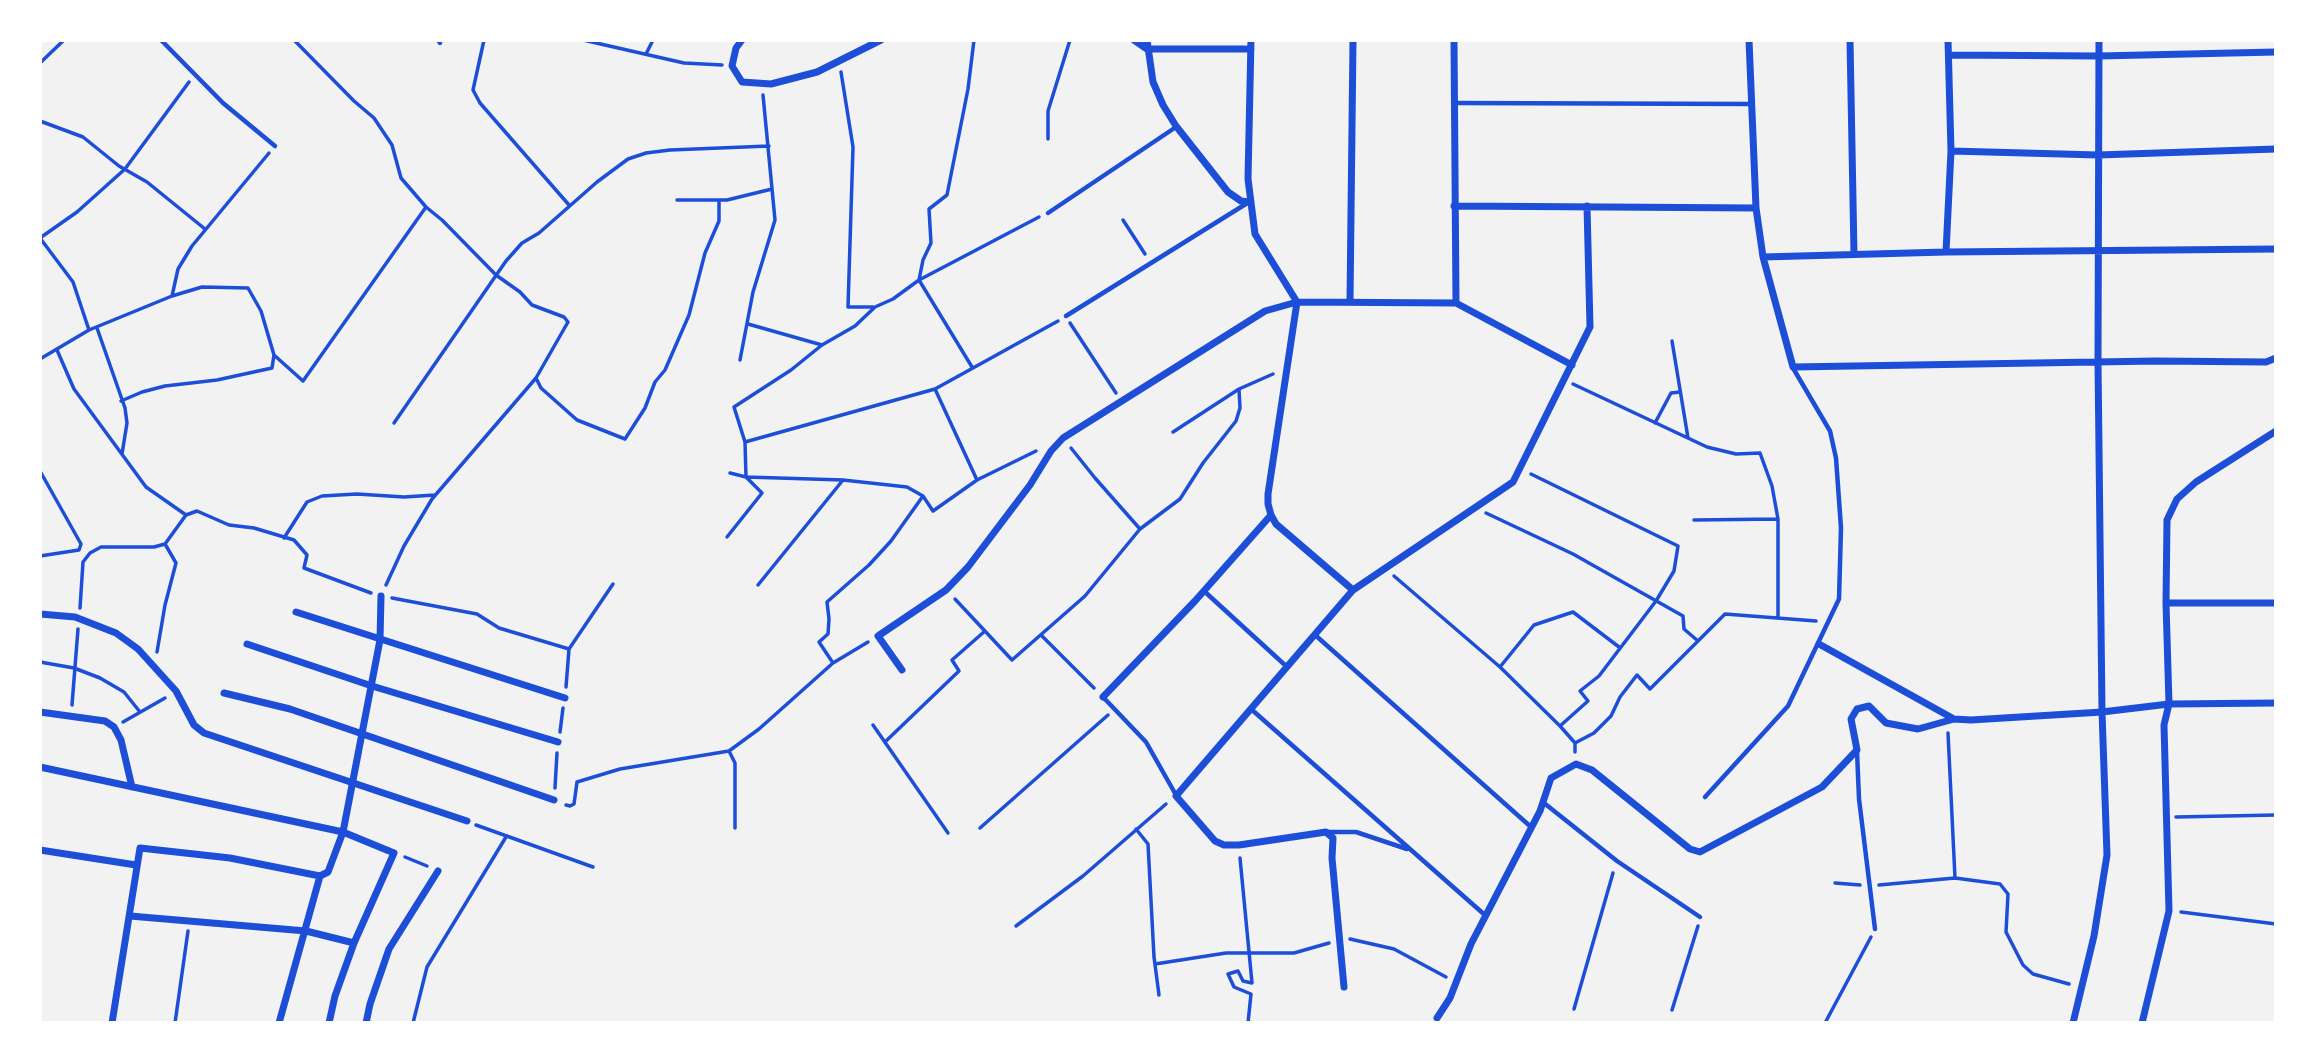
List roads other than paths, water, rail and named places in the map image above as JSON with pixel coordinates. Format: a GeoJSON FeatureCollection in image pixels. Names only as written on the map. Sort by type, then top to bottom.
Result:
{"type":"FeatureCollection","features":[{"type":"Feature","properties":{"kind":"street"},"geometry":{"type":"LineString","coordinates":[[742,40],[736,48],[732,66],[742,82],[762,83],[788,81],[839,63],[881,40]]}},
{"type":"Feature","properties":{"kind":"street"},"geometry":{"type":"LineString","coordinates":[[1134,40],[1147,44],[1251,49]]}},
{"type":"Feature","properties":{"kind":"street"},"geometry":{"type":"LineString","coordinates":[[1251,40],[1249,202],[1255,234],[1297,302],[1268,494],[1270,515],[1276,524],[1353,590]]}},
{"type":"Feature","properties":{"kind":"street"},"geometry":{"type":"LineString","coordinates":[[1350,302],[1353,40]]}},
{"type":"Feature","properties":{"kind":"street"},"geometry":{"type":"LineString","coordinates":[[1454,40],[1456,303]]}},
{"type":"Feature","properties":{"kind":"street"},"geometry":{"type":"LineString","coordinates":[[1749,40],[1756,208],[1763,257],[1793,367],[2266,362],[2276,358]]}},
{"type":"Feature","properties":{"kind":"street"},"geometry":{"type":"LineString","coordinates":[[1850,40],[1854,254]]}},
{"type":"Feature","properties":{"kind":"street"},"geometry":{"type":"LineString","coordinates":[[1946,252],[1951,151],[1948,40]]}},
{"type":"Feature","properties":{"kind":"street"},"geometry":{"type":"LineString","coordinates":[[2073,1023],[2094,936],[2107,855],[2102,712],[2098,362],[2099,40]]}},
{"type":"Feature","properties":{"kind":"street"},"geometry":{"type":"LineString","coordinates":[[1147,44],[1153,82],[1176,126],[1228,192],[1241,201],[1249,202]]}},
{"type":"Feature","properties":{"kind":"street"},"geometry":{"type":"LineString","coordinates":[[1949,55],[2099,56],[2276,52]]}},
{"type":"Feature","properties":{"kind":"street"},"geometry":{"type":"LineString","coordinates":[[1951,151],[2098,155],[2276,149]]}},
{"type":"Feature","properties":{"kind":"street"},"geometry":{"type":"LineString","coordinates":[[1454,206],[1756,208]]}},
{"type":"Feature","properties":{"kind":"street"},"geometry":{"type":"LineString","coordinates":[[1344,988],[1332,858],[1333,838],[1326,832],[1224,845],[1214,841],[1176,796],[1313,633],[1353,590],[1513,482],[1590,327],[1587,206]]}},
{"type":"Feature","properties":{"kind":"street"},"geometry":{"type":"LineString","coordinates":[[1763,257],[1946,252],[2276,249]]}},
{"type":"Feature","properties":{"kind":"street"},"geometry":{"type":"LineString","coordinates":[[902,670],[878,636],[946,590],[968,567],[1063,438],[1265,311],[1297,302],[1456,303],[1572,365]]}},
{"type":"Feature","properties":{"kind":"street"},"geometry":{"type":"LineString","coordinates":[[2142,1023],[2169,911],[2164,725],[2169,704],[2167,520],[2177,499],[2196,482],[2276,431]]}},
{"type":"Feature","properties":{"kind":"street"},"geometry":{"type":"LineString","coordinates":[[1103,697],[1204,591],[1270,515]]}},
{"type":"Feature","properties":{"kind":"street"},"geometry":{"type":"LineString","coordinates":[[112,1023],[136,865],[141,848],[230,858],[320,876],[328,872],[343,832],[360,735],[372,686],[380,640],[381,596]]}},
{"type":"Feature","properties":{"kind":"street"},"geometry":{"type":"LineString","coordinates":[[2166,603],[2276,603]]}},
{"type":"Feature","properties":{"kind":"street"},"geometry":{"type":"LineString","coordinates":[[296,612],[565,698]]}},
{"type":"Feature","properties":{"kind":"street"},"geometry":{"type":"LineString","coordinates":[[40,614],[79,619],[116,633],[138,649],[176,691],[194,725],[204,733],[467,821]]}},
{"type":"Feature","properties":{"kind":"street"},"geometry":{"type":"LineString","coordinates":[[247,644],[372,686],[558,742]]}},
{"type":"Feature","properties":{"kind":"street"},"geometry":{"type":"LineString","coordinates":[[1819,644],[1951,720]]}},
{"type":"Feature","properties":{"kind":"street"},"geometry":{"type":"LineString","coordinates":[[223,693],[290,709],[554,800]]}},
{"type":"Feature","properties":{"kind":"street"},"geometry":{"type":"LineString","coordinates":[[1437,1018],[1450,998],[1455,981],[1543,802],[1551,778],[1576,764],[1592,770],[1690,849],[1700,852],[1822,787],[1857,750],[1851,719],[1857,709],[1869,706],[1886,723],[1918,729],[1951,720],[2102,712],[2169,704],[2276,703]]}},
{"type":"Feature","properties":{"kind":"street"},"geometry":{"type":"LineString","coordinates":[[40,712],[104,721],[114,727],[121,740],[132,787]]}},
{"type":"Feature","properties":{"kind":"street"},"geometry":{"type":"LineString","coordinates":[[40,767],[343,832],[394,853],[354,943],[335,996],[329,1023]]}},
{"type":"Feature","properties":{"kind":"street"},"geometry":{"type":"LineString","coordinates":[[40,850],[136,865]]}},
{"type":"Feature","properties":{"kind":"street"},"geometry":{"type":"LineString","coordinates":[[366,1023],[389,949],[439,871]]}},
{"type":"Feature","properties":{"kind":"street"},"geometry":{"type":"LineString","coordinates":[[279,1023],[320,876]]}},
{"type":"Feature","properties":{"kind":"street"},"geometry":{"type":"LineString","coordinates":[[130,916],[306,931],[354,943]]}},
{"type":"Feature","properties":{"kind":"lane"},"geometry":{"type":"LineString","coordinates":[[161,40],[223,103],[275,146]]}},
{"type":"Feature","properties":{"kind":"lane"},"geometry":{"type":"LineString","coordinates":[[1454,103],[1751,104]]}},
{"type":"Feature","properties":{"kind":"lane"},"geometry":{"type":"LineString","coordinates":[[1048,213],[1176,126]]}},
{"type":"Feature","properties":{"kind":"lane"},"geometry":{"type":"LineString","coordinates":[[1066,316],[1249,202]]}},
{"type":"Feature","properties":{"kind":"lane"},"geometry":{"type":"LineString","coordinates":[[1705,797],[1788,706],[1839,599],[1841,528],[1836,458],[1829,431],[1793,367]]}},
{"type":"Feature","properties":{"kind":"lane"},"geometry":{"type":"LineString","coordinates":[[1204,591],[1286,666]]}},
{"type":"Feature","properties":{"kind":"lane"},"geometry":{"type":"LineString","coordinates":[[1313,633],[1531,827]]}},
{"type":"Feature","properties":{"kind":"lane"},"geometry":{"type":"LineString","coordinates":[[1103,697],[1146,742],[1176,796]]}},
{"type":"Feature","properties":{"kind":"lane"},"geometry":{"type":"LineString","coordinates":[[1250,709],[1486,916]]}},
{"type":"Feature","properties":{"kind":"lane"},"geometry":{"type":"LineString","coordinates":[[1857,750],[1859,799],[1875,929]]}},
{"type":"Feature","properties":{"kind":"lane"},"geometry":{"type":"LineString","coordinates":[[1543,802],[1617,861],[1700,917]]}},
{"type":"Feature","properties":{"kind":"lane"},"geometry":{"type":"LineString","coordinates":[[1326,832],[1356,832],[1409,849]]}}]}
